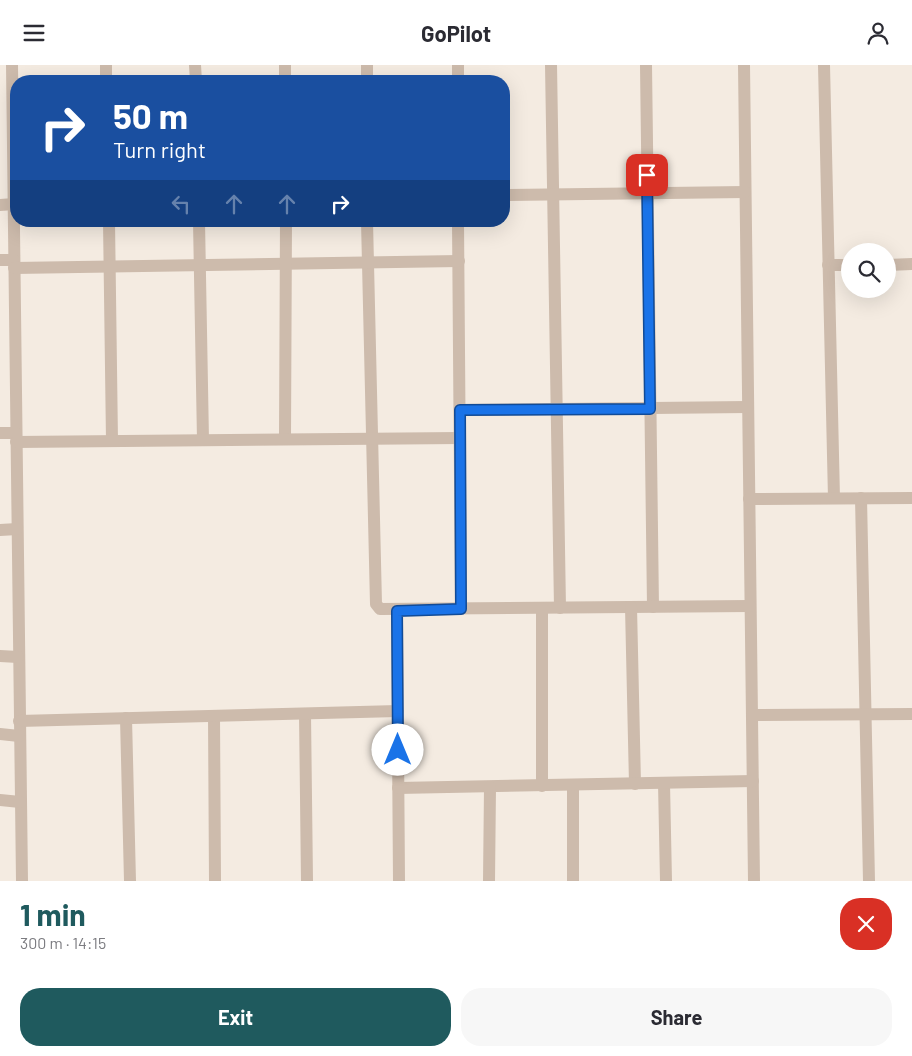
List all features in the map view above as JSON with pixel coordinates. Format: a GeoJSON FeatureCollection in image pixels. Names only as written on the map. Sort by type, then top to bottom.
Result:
{"type":"FeatureCollection","features":[{"type":"Feature","properties":{"kind":"street"},"geometry":{"type":"LineString","coordinates":[[551,65],[560,608]]}},
{"type":"Feature","properties":{"kind":"street"},"geometry":{"type":"LineString","coordinates":[[646,65],[653,607]]}},
{"type":"Feature","properties":{"kind":"street"},"geometry":{"type":"LineString","coordinates":[[744,65],[754,881]]}},
{"type":"Feature","properties":{"kind":"street"},"geometry":{"type":"LineString","coordinates":[[824,65],[834,498]]}},
{"type":"Feature","properties":{"kind":"street"},"geometry":{"type":"LineString","coordinates":[[510,195],[745,193]]}},
{"type":"Feature","properties":{"kind":"street"},"geometry":{"type":"LineString","coordinates":[[14,227],[22,881]]}},
{"type":"Feature","properties":{"kind":"street"},"geometry":{"type":"LineString","coordinates":[[109,227],[112,441]]}},
{"type":"Feature","properties":{"kind":"street"},"geometry":{"type":"LineString","coordinates":[[199,227],[203,440]]}},
{"type":"Feature","properties":{"kind":"street"},"geometry":{"type":"LineString","coordinates":[[285,439],[286,227]]}},
{"type":"Feature","properties":{"kind":"street"},"geometry":{"type":"LineString","coordinates":[[368,227],[376,604],[380,609],[397,611],[750,606]]}},
{"type":"Feature","properties":{"kind":"street"},"geometry":{"type":"LineString","coordinates":[[458,227],[461,609]]}},
{"type":"Feature","properties":{"kind":"street"},"geometry":{"type":"LineString","coordinates":[[0,260],[14,264],[110,267],[459,261]]}},
{"type":"Feature","properties":{"kind":"street"},"geometry":{"type":"LineString","coordinates":[[896,265],[912,264]]}},
{"type":"Feature","properties":{"kind":"street"},"geometry":{"type":"LineString","coordinates":[[828,265],[841,265]]}},
{"type":"Feature","properties":{"kind":"street"},"geometry":{"type":"LineString","coordinates":[[460,410],[748,407]]}},
{"type":"Feature","properties":{"kind":"street"},"geometry":{"type":"LineString","coordinates":[[0,433],[16,437],[112,441],[460,437]]}},
{"type":"Feature","properties":{"kind":"street"},"geometry":{"type":"LineString","coordinates":[[861,498],[869,881]]}},
{"type":"Feature","properties":{"kind":"street"},"geometry":{"type":"LineString","coordinates":[[749,499],[912,498]]}},
{"type":"Feature","properties":{"kind":"street"},"geometry":{"type":"LineString","coordinates":[[0,530],[17,529]]}},
{"type":"Feature","properties":{"kind":"street"},"geometry":{"type":"LineString","coordinates":[[631,607],[635,784]]}},
{"type":"Feature","properties":{"kind":"street"},"geometry":{"type":"LineString","coordinates":[[542,608],[542,786]]}},
{"type":"Feature","properties":{"kind":"street"},"geometry":{"type":"LineString","coordinates":[[397,611],[400,881]]}},
{"type":"Feature","properties":{"kind":"street"},"geometry":{"type":"LineString","coordinates":[[0,656],[18,657]]}},
{"type":"Feature","properties":{"kind":"street"},"geometry":{"type":"LineString","coordinates":[[19,721],[398,711]]}},
{"type":"Feature","properties":{"kind":"street"},"geometry":{"type":"LineString","coordinates":[[305,714],[307,881]]}},
{"type":"Feature","properties":{"kind":"street"},"geometry":{"type":"LineString","coordinates":[[752,715],[912,714]]}},
{"type":"Feature","properties":{"kind":"street"},"geometry":{"type":"LineString","coordinates":[[214,716],[215,881]]}},
{"type":"Feature","properties":{"kind":"street"},"geometry":{"type":"LineString","coordinates":[[126,718],[130,881]]}},
{"type":"Feature","properties":{"kind":"street"},"geometry":{"type":"LineString","coordinates":[[0,735],[19,737]]}},
{"type":"Feature","properties":{"kind":"street"},"geometry":{"type":"LineString","coordinates":[[398,788],[753,781]]}},
{"type":"Feature","properties":{"kind":"street"},"geometry":{"type":"LineString","coordinates":[[664,783],[666,881]]}},
{"type":"Feature","properties":{"kind":"street"},"geometry":{"type":"LineString","coordinates":[[573,785],[573,881]]}},
{"type":"Feature","properties":{"kind":"street"},"geometry":{"type":"LineString","coordinates":[[489,881],[490,787]]}},
{"type":"Feature","properties":{"kind":"street"},"geometry":{"type":"LineString","coordinates":[[0,800],[20,802]]}},
{"type":"Feature","properties":{"kind":"route"},"geometry":{"type":"LineString","coordinates":[[398,750],[397,611],[461,609],[460,410],[650,409],[647,175]]}}]}
